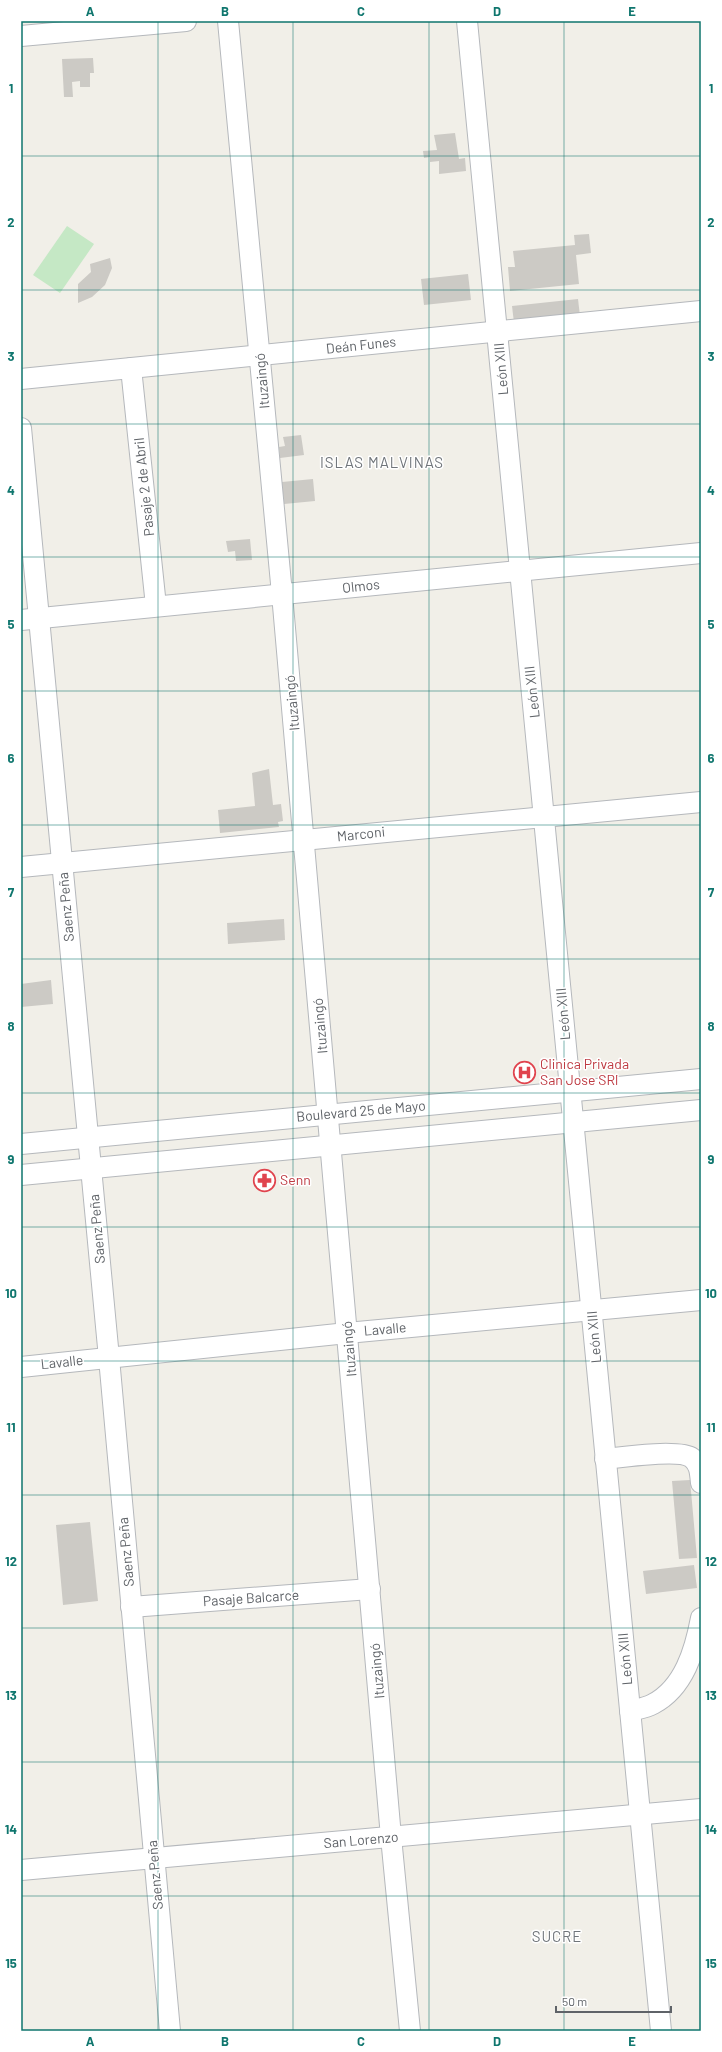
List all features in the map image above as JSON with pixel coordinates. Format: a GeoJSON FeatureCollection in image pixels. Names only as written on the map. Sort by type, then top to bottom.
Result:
{"type":"FeatureCollection","features":[{"type":"Feature","properties":{"kind":"street"},"geometry":{"type":"LineString","coordinates":[[21,36],[186,21]]}},
{"type":"Feature","properties":{"kind":"street","name":"Ituzaingó"},"geometry":{"type":"LineString","coordinates":[[228,21],[282,594],[410,2031]]}},
{"type":"Feature","properties":{"kind":"street","name":"León XIII"},"geometry":{"type":"LineString","coordinates":[[467,21],[661,2031]]}},
{"type":"Feature","properties":{"kind":"street","name":"Deán Funes"},"geometry":{"type":"LineString","coordinates":[[21,379],[701,311]]}},
{"type":"Feature","properties":{"kind":"street","name":"Pasaje 2 de Abril"},"geometry":{"type":"LineString","coordinates":[[131,368],[156,606]]}},
{"type":"Feature","properties":{"kind":"street","name":"Saenz Peña"},"geometry":{"type":"LineString","coordinates":[[21,428],[30,619],[62,863],[109,1358],[170,2031]]}},
{"type":"Feature","properties":{"kind":"street","name":"Olmos"},"geometry":{"type":"LineString","coordinates":[[30,619],[701,553]]}},
{"type":"Feature","properties":{"kind":"street","name":"Marconi"},"geometry":{"type":"LineString","coordinates":[[21,867],[701,802]]}},
{"type":"Feature","properties":{"kind":"street","name":"Boulevard 25 de Mayo"},"geometry":{"type":"LineString","coordinates":[[21,1144],[701,1079]]}},
{"type":"Feature","properties":{"kind":"street"},"geometry":{"type":"LineString","coordinates":[[21,1175],[701,1110]]}},
{"type":"Feature","properties":{"kind":"street","name":"Lavalle"},"geometry":{"type":"LineString","coordinates":[[21,1366],[347,1333],[701,1300]]}},
{"type":"Feature","properties":{"kind":"street"},"geometry":{"type":"LineString","coordinates":[[606,1459],[675,1453],[691,1457],[699,1466],[701,1483]]}},
{"type":"Feature","properties":{"kind":"street","name":"Pasaje Balcarce"},"geometry":{"type":"LineString","coordinates":[[131,1607],[370,1589]]}},
{"type":"Feature","properties":{"kind":"street"},"geometry":{"type":"LineString","coordinates":[[630,1711],[653,1704],[672,1690],[690,1661],[696,1644],[701,1618]]}},
{"type":"Feature","properties":{"kind":"street","name":"San Lorenzo"},"geometry":{"type":"LineString","coordinates":[[21,1870],[701,1810]]}},
{"type":"Feature","properties":{"kind":"green space"},"geometry":{"type":"Polygon","coordinates":[[[67,226],[94,244],[60,293],[33,275],[67,226]]]}},
{"type":"Feature","properties":{"kind":"building"},"geometry":{"type":"Polygon","coordinates":[[[93,58],[94,73],[90,73],[90,87],[80,87],[80,81],[72,82],[73,97],[64,97],[62,59],[93,58]]]}},
{"type":"Feature","properties":{"kind":"building"},"geometry":{"type":"Polygon","coordinates":[[[455,133],[459,159],[465,158],[466,171],[439,174],[439,161],[430,162],[430,157],[424,158],[423,151],[437,150],[434,135],[455,133]]]}},
{"type":"Feature","properties":{"kind":"building"},"geometry":{"type":"Polygon","coordinates":[[[589,234],[591,253],[576,255],[579,284],[510,291],[508,267],[515,267],[513,251],[575,245],[574,235],[589,234]]]}},
{"type":"Feature","properties":{"kind":"building"},"geometry":{"type":"Polygon","coordinates":[[[110,258],[112,268],[105,285],[92,297],[78,303],[78,284],[91,272],[90,264],[110,258]]]}},
{"type":"Feature","properties":{"kind":"building"},"geometry":{"type":"Polygon","coordinates":[[[468,274],[471,300],[424,305],[421,279],[468,274]]]}},
{"type":"Feature","properties":{"kind":"building"},"geometry":{"type":"Polygon","coordinates":[[[578,299],[580,316],[514,323],[512,306],[578,299]]]}},
{"type":"Feature","properties":{"kind":"building"},"geometry":{"type":"Polygon","coordinates":[[[301,435],[304,455],[280,458],[279,447],[285,446],[283,437],[301,435]]]}},
{"type":"Feature","properties":{"kind":"building"},"geometry":{"type":"Polygon","coordinates":[[[313,479],[315,501],[284,504],[282,482],[313,479]]]}},
{"type":"Feature","properties":{"kind":"building"},"geometry":{"type":"Polygon","coordinates":[[[250,539],[252,560],[236,561],[235,551],[228,552],[226,541],[250,539]]]}},
{"type":"Feature","properties":{"kind":"building"},"geometry":{"type":"Polygon","coordinates":[[[269,769],[273,805],[281,804],[283,821],[278,822],[279,827],[220,833],[218,810],[255,806],[252,773],[269,769]]]}},
{"type":"Feature","properties":{"kind":"building"},"geometry":{"type":"Polygon","coordinates":[[[284,919],[285,940],[228,944],[227,923],[284,919]]]}},
{"type":"Feature","properties":{"kind":"building"},"geometry":{"type":"Polygon","coordinates":[[[51,980],[53,1004],[21,1007],[21,984],[51,980]]]}},
{"type":"Feature","properties":{"kind":"building"},"geometry":{"type":"Polygon","coordinates":[[[690,1480],[697,1558],[679,1559],[672,1481],[690,1480]]]}},
{"type":"Feature","properties":{"kind":"building"},"geometry":{"type":"Polygon","coordinates":[[[90,1522],[98,1601],[63,1605],[56,1525],[90,1522]]]}},
{"type":"Feature","properties":{"kind":"building"},"geometry":{"type":"Polygon","coordinates":[[[694,1565],[697,1588],[646,1594],[643,1571],[694,1565]]]}},
{"type":"Feature","properties":{"kind":"place","name":"Clinica Privada San Jose SRl"},"geometry":{"type":"Point","coordinates":[524,1072]}},
{"type":"Feature","properties":{"kind":"place","name":"Senn"},"geometry":{"type":"Point","coordinates":[264,1180]}},
{"type":"Feature","properties":{"kind":"district","name":"ISLAS MALVINAS"},"geometry":{"type":"Point","coordinates":[382,463]}},
{"type":"Feature","properties":{"kind":"district","name":"SUCRE"},"geometry":{"type":"Point","coordinates":[557,1937]}}]}
